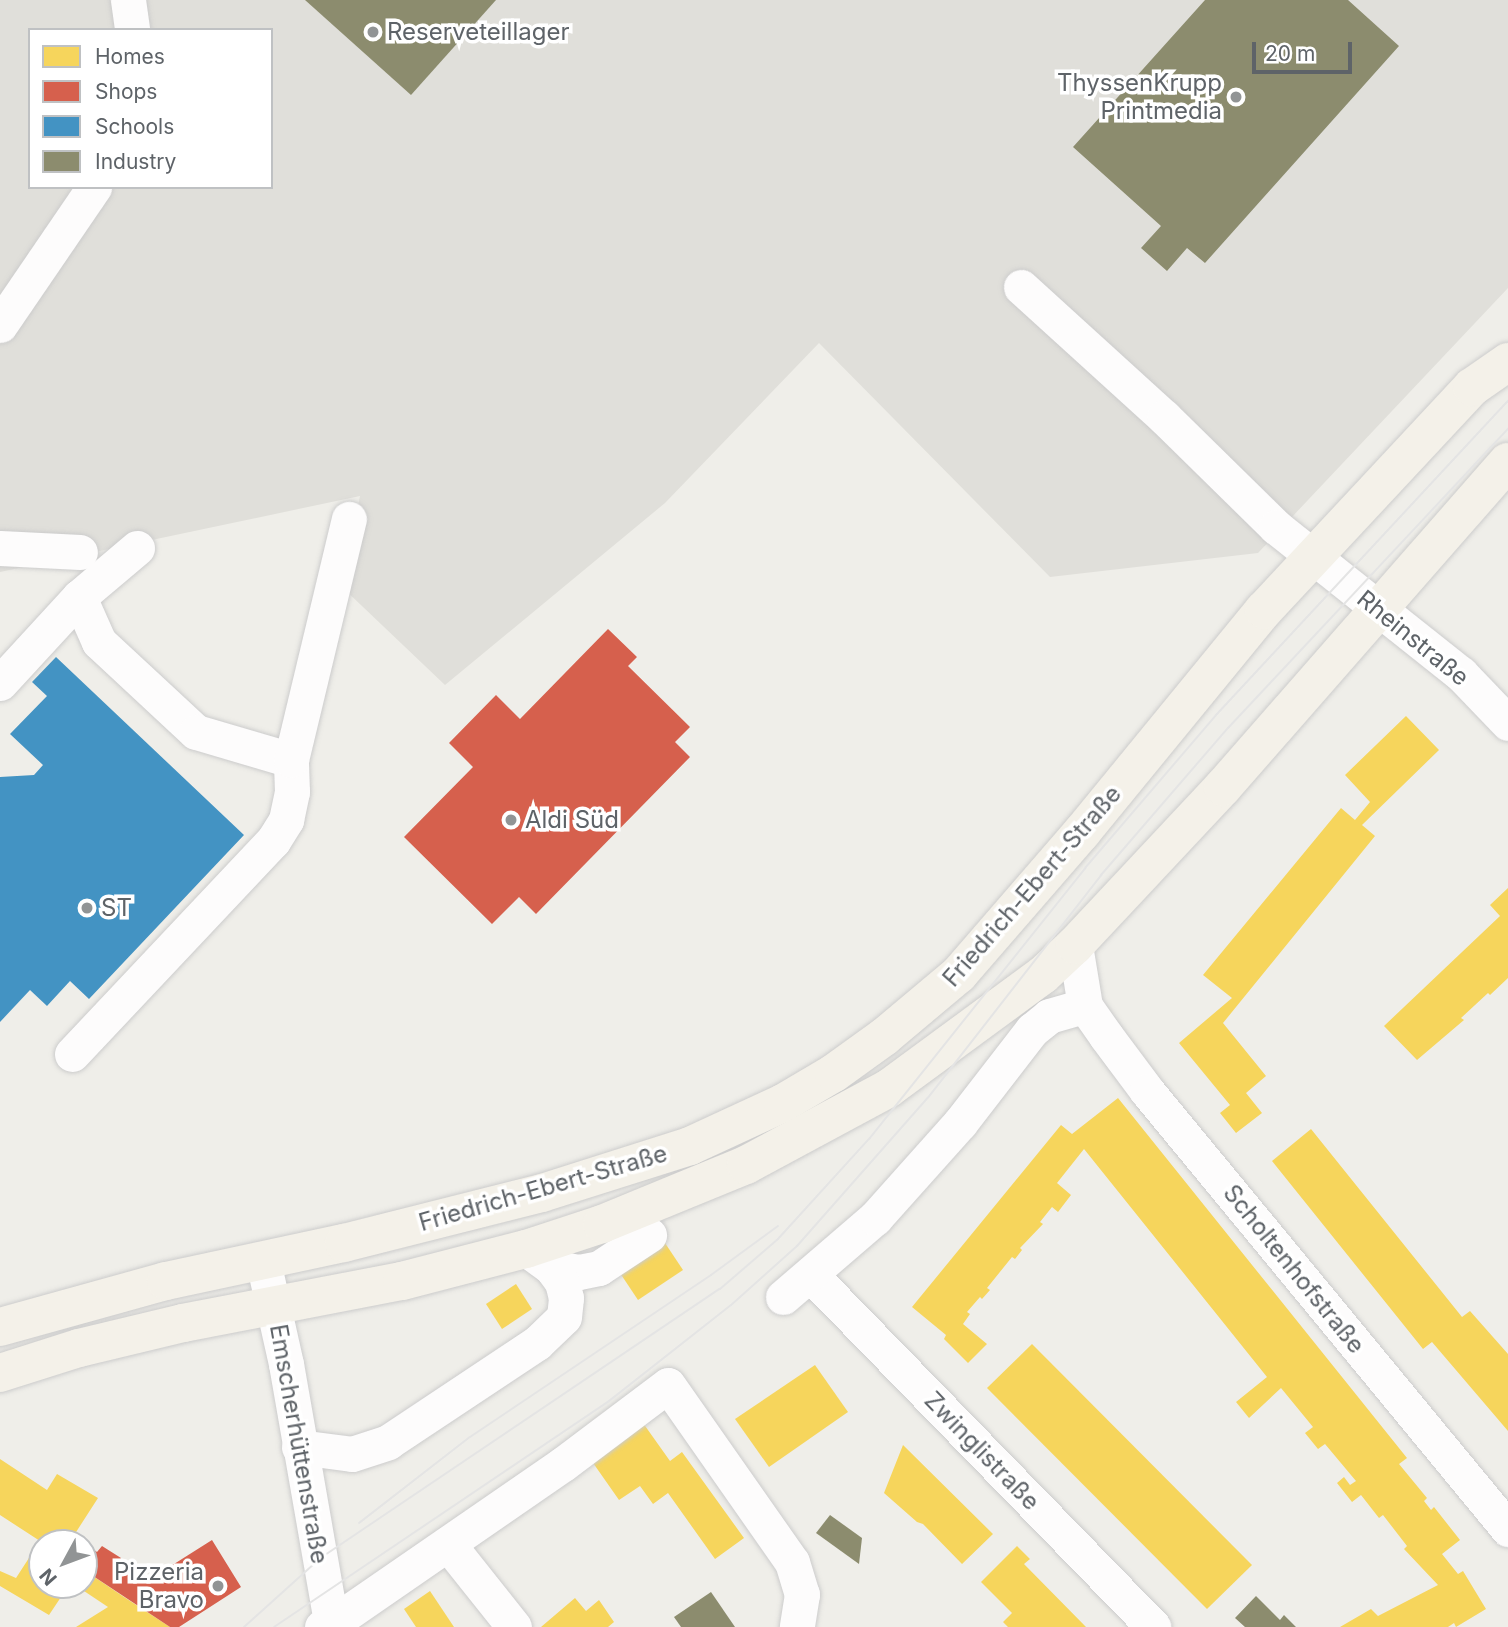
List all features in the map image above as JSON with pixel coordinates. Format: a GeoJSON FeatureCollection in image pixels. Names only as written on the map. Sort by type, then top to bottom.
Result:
{"type":"FeatureCollection","features":[{"type":"Feature","properties":{"kind":"main road","name":"Friedrich-Ebert-Straße"},"geometry":{"type":"LineString","coordinates":[[0,1326],[166,1280],[263,1261],[542,1193],[666,1153],[783,1103],[834,1073],[884,1037],[959,974],[1082,832],[1264,610],[1472,387],[1508,362]]}},
{"type":"Feature","properties":{"kind":"main road","name":"Friedrich-Ebert-Straße"},"geometry":{"type":"LineString","coordinates":[[0,1373],[92,1345],[183,1324],[402,1281],[538,1258],[747,1165],[890,1088],[1043,975],[1075,945],[1223,787],[1508,462]]}},
{"type":"Feature","properties":{"kind":"street"},"geometry":{"type":"LineString","coordinates":[[128,0],[132,28]]}},
{"type":"Feature","properties":{"kind":"street"},"geometry":{"type":"LineString","coordinates":[[0,325],[93,189]]}},
{"type":"Feature","properties":{"kind":"street","name":"Rheinstraße"},"geometry":{"type":"LineString","coordinates":[[1021,287],[1312,558],[1461,674],[1508,723]]}},
{"type":"Feature","properties":{"kind":"street"},"geometry":{"type":"LineString","coordinates":[[72,1054],[273,841],[286,820],[292,792],[290,760],[349,519]]}},
{"type":"Feature","properties":{"kind":"street"},"geometry":{"type":"LineString","coordinates":[[0,548],[80,552]]}},
{"type":"Feature","properties":{"kind":"street"},"geometry":{"type":"LineString","coordinates":[[6,671],[79,597],[137,548]]}},
{"type":"Feature","properties":{"kind":"street"},"geometry":{"type":"LineString","coordinates":[[79,597],[99,642],[197,733],[290,760]]}},
{"type":"Feature","properties":{"kind":"street"},"geometry":{"type":"LineString","coordinates":[[783,1297],[875,1219],[920,1170],[1032,1030],[1049,1016],[1085,1006],[1075,945]]}},
{"type":"Feature","properties":{"kind":"street","name":"Scholtenhofstraße"},"geometry":{"type":"LineString","coordinates":[[1085,1006],[1147,1091],[1508,1529]]}},
{"type":"Feature","properties":{"kind":"street"},"geometry":{"type":"LineString","coordinates":[[538,1258],[579,1272],[599,1268],[649,1235]]}},
{"type":"Feature","properties":{"kind":"street"},"geometry":{"type":"LineString","coordinates":[[299,1447],[352,1454],[388,1441],[537,1342],[564,1317],[566,1298],[562,1282],[538,1258]]}},
{"type":"Feature","properties":{"kind":"street","name":"Emscherhüttenstraße"},"geometry":{"type":"LineString","coordinates":[[263,1261],[299,1447],[328,1626]]}},
{"type":"Feature","properties":{"kind":"street","name":"Zwinglistraße"},"geometry":{"type":"LineString","coordinates":[[810,1275],[1153,1627]]}},
{"type":"Feature","properties":{"kind":"street"},"geometry":{"type":"LineString","coordinates":[[328,1626],[447,1544],[667,1385],[792,1562],[803,1594],[797,1627]]}},
{"type":"Feature","properties":{"kind":"street"},"geometry":{"type":"LineString","coordinates":[[447,1544],[514,1627]]}},
{"type":"Feature","properties":{"kind":"shaded area"},"geometry":{"type":"Polygon","coordinates":[[[0,0],[1508,0],[1508,288],[1258,553],[1050,577],[819,343],[665,503],[445,685],[342,587],[360,496],[0,572],[0,0]]]}},
{"type":"Feature","properties":{"kind":"building: Homes"},"geometry":{"type":"Polygon","coordinates":[[[1406,716],[1439,750],[1362,825],[1375,836],[1223,1023],[1266,1076],[1246,1093],[1262,1113],[1236,1133],[1220,1113],[1230,1105],[1179,1043],[1232,998],[1203,975],[1341,808],[1355,820],[1370,802],[1345,775],[1406,716]]]}},
{"type":"Feature","properties":{"kind":"building: Homes"},"geometry":{"type":"Polygon","coordinates":[[[1508,888],[1508,978],[1490,995],[1488,993],[1461,1018],[1464,1020],[1417,1060],[1384,1026],[1500,916],[1490,905],[1508,888]]]}},
{"type":"Feature","properties":{"kind":"building: Homes"},"geometry":{"type":"Polygon","coordinates":[[[1118,1098],[1407,1458],[1399,1464],[1427,1498],[1424,1501],[1431,1510],[1434,1507],[1460,1540],[1442,1554],[1458,1574],[1463,1571],[1486,1609],[1456,1627],[1454,1623],[1448,1627],[1340,1627],[1371,1609],[1378,1616],[1438,1585],[1404,1549],[1407,1546],[1383,1515],[1379,1518],[1361,1495],[1352,1502],[1337,1483],[1344,1477],[1350,1485],[1356,1481],[1325,1444],[1318,1449],[1305,1433],[1313,1427],[1281,1388],[1249,1418],[1236,1402],[1267,1377],[1084,1149],[1057,1183],[1071,1195],[1058,1212],[1052,1207],[1040,1222],[1043,1224],[1020,1248],[1022,1250],[1015,1259],[1012,1257],[987,1288],[990,1290],[967,1312],[970,1314],[963,1324],[987,1344],[968,1363],[944,1339],[946,1335],[912,1307],[1061,1125],[1072,1134],[1118,1098]]]}},
{"type":"Feature","properties":{"kind":"building: Homes"},"geometry":{"type":"Polygon","coordinates":[[[1311,1129],[1462,1317],[1470,1311],[1508,1354],[1508,1431],[1432,1342],[1423,1349],[1272,1161],[1311,1129]]]}},
{"type":"Feature","properties":{"kind":"building: Homes"},"geometry":{"type":"Polygon","coordinates":[[[661,1237],[683,1270],[638,1300],[616,1267],[661,1237]]]}},
{"type":"Feature","properties":{"kind":"building: Homes"},"geometry":{"type":"Polygon","coordinates":[[[516,1284],[532,1309],[502,1329],[486,1304],[516,1284]]]}},
{"type":"Feature","properties":{"kind":"building: Homes"},"geometry":{"type":"Polygon","coordinates":[[[1032,1344],[1252,1565],[1207,1609],[987,1388],[1032,1344]]]}},
{"type":"Feature","properties":{"kind":"building: Homes"},"geometry":{"type":"Polygon","coordinates":[[[815,1365],[848,1412],[769,1467],[735,1419],[815,1365]]]}},
{"type":"Feature","properties":{"kind":"building: Homes"},"geometry":{"type":"Polygon","coordinates":[[[643,1423],[670,1461],[682,1452],[744,1538],[715,1559],[668,1493],[653,1504],[640,1486],[619,1500],[591,1460],[643,1423]]]}},
{"type":"Feature","properties":{"kind":"building: Homes"},"geometry":{"type":"Polygon","coordinates":[[[903,1445],[993,1534],[962,1564],[923,1524],[917,1522],[884,1493],[903,1445]]]}},
{"type":"Feature","properties":{"kind":"building: Homes"},"geometry":{"type":"Polygon","coordinates":[[[0,1459],[47,1490],[57,1474],[98,1498],[78,1529],[28,1529],[28,1533],[0,1515],[0,1459]]]}},
{"type":"Feature","properties":{"kind":"building: Homes"},"geometry":{"type":"Polygon","coordinates":[[[1017,1546],[1030,1559],[1024,1564],[1086,1627],[1008,1627],[1003,1622],[1012,1613],[981,1582],[1017,1546]]]}},
{"type":"Feature","properties":{"kind":"building: Homes"},"geometry":{"type":"Polygon","coordinates":[[[28,1560],[28,1599],[60,1599],[49,1615],[0,1586],[0,1571],[16,1578],[28,1560]]]}},
{"type":"Feature","properties":{"kind":"building: Homes"},"geometry":{"type":"Polygon","coordinates":[[[98,1579],[170,1627],[76,1627],[108,1607],[96,1599],[98,1579]]]}},
{"type":"Feature","properties":{"kind":"building: Homes"},"geometry":{"type":"Polygon","coordinates":[[[430,1591],[454,1627],[416,1627],[404,1609],[430,1591]]]}},
{"type":"Feature","properties":{"kind":"building: Homes"},"geometry":{"type":"Polygon","coordinates":[[[575,1598],[586,1611],[599,1600],[614,1622],[608,1627],[541,1627],[575,1598]]]}},
{"type":"Feature","properties":{"kind":"building: Shops"},"geometry":{"type":"Polygon","coordinates":[[[608,629],[637,657],[628,666],[690,727],[675,742],[690,757],[536,914],[519,897],[492,924],[404,837],[473,767],[449,743],[496,695],[520,719],[608,629]]]}},
{"type":"Feature","properties":{"kind":"building: Shops"},"geometry":{"type":"Polygon","coordinates":[[[212,1540],[241,1587],[179,1627],[170,1627],[98,1579],[98,1551],[102,1546],[121,1558],[117,1565],[144,1583],[212,1540]]]}},
{"type":"Feature","properties":{"kind":"building: Schools","name":"ST"},"geometry":{"type":"Polygon","coordinates":[[[56,657],[244,835],[89,999],[70,981],[47,1006],[30,990],[0,1022],[0,777],[34,775],[43,765],[10,734],[47,696],[32,682],[56,657]]]}},
{"type":"Feature","properties":{"kind":"building: Industry"},"geometry":{"type":"Polygon","coordinates":[[[305,0],[496,0],[411,95],[305,0]]]}},
{"type":"Feature","properties":{"kind":"building: Industry","name":"ThyssenKrupp Printmedia"},"geometry":{"type":"Polygon","coordinates":[[[1205,0],[1348,0],[1399,46],[1205,263],[1187,248],[1167,271],[1141,248],[1161,226],[1073,147],[1205,0]]]}},
{"type":"Feature","properties":{"kind":"building: Industry"},"geometry":{"type":"Polygon","coordinates":[[[830,1515],[862,1538],[859,1564],[816,1533],[830,1515]]]}},
{"type":"Feature","properties":{"kind":"building: Industry"},"geometry":{"type":"Polygon","coordinates":[[[711,1592],[735,1627],[681,1627],[674,1617],[711,1592]]]}},
{"type":"Feature","properties":{"kind":"building: Industry"},"geometry":{"type":"Polygon","coordinates":[[[1256,1596],[1280,1620],[1284,1615],[1296,1627],[1245,1627],[1235,1618],[1256,1596]]]}},
{"type":"Feature","properties":{"kind":"tram line"},"geometry":{"type":"LineString","coordinates":[[319,1559],[720,1289],[777,1240],[869,1139],[1085,868],[1216,715],[1508,401]]}},
{"type":"Feature","properties":{"kind":"tram line"},"geometry":{"type":"LineString","coordinates":[[274,1627],[609,1401],[731,1305],[797,1246],[930,1095],[1101,875],[1228,728],[1508,429]]}},
{"type":"Feature","properties":{"kind":"tram line"},"geometry":{"type":"LineString","coordinates":[[359,1523],[470,1437],[711,1275],[778,1226]]}},
{"type":"Feature","properties":{"kind":"tram line"},"geometry":{"type":"LineString","coordinates":[[244,1627],[325,1554]]}},
{"type":"Feature","properties":{"kind":"place","name":"Reserveteillager"},"geometry":{"type":"Point","coordinates":[373,32]}},
{"type":"Feature","properties":{"kind":"place","name":"ThyssenKrupp Printmedia"},"geometry":{"type":"Point","coordinates":[1236,97]}},
{"type":"Feature","properties":{"kind":"place","name":"Aldi Süd"},"geometry":{"type":"Point","coordinates":[511,820]}},
{"type":"Feature","properties":{"kind":"place","name":"ST"},"geometry":{"type":"Point","coordinates":[87,908]}},
{"type":"Feature","properties":{"kind":"place","name":"Pizzeria Bravo"},"geometry":{"type":"Point","coordinates":[218,1586]}}]}
